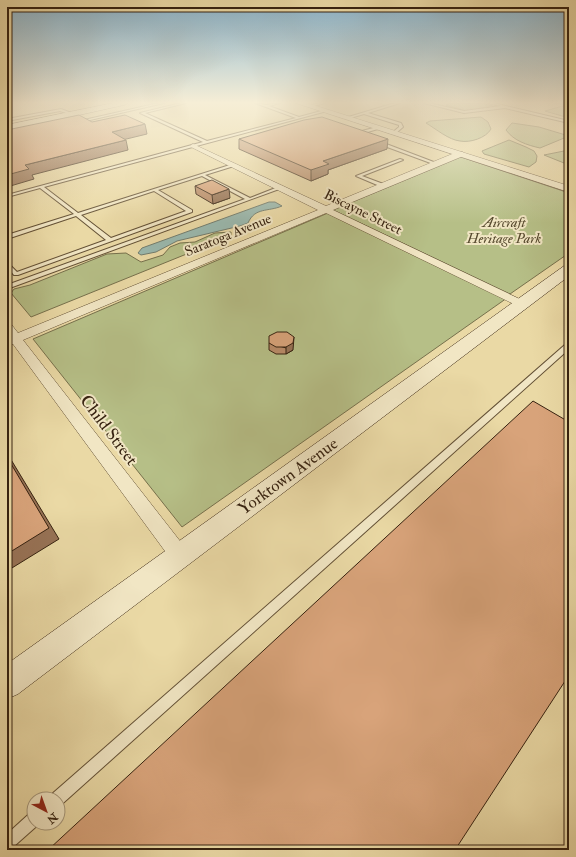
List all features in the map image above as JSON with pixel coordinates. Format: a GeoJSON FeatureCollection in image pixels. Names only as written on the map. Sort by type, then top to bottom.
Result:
{"type":"FeatureCollection","features":[{"type":"Feature","properties":{"kind":"main road","name":"Yorktown Avenue"},"geometry":{"type":"LineString","coordinates":[[7,683],[569,269]]}},
{"type":"Feature","properties":{"kind":"street"},"geometry":{"type":"LineString","coordinates":[[425,143],[569,189]]}},
{"type":"Feature","properties":{"kind":"street","name":"Biscayne Street"},"geometry":{"type":"LineString","coordinates":[[193,146],[522,304]]}},
{"type":"Feature","properties":{"kind":"street","name":"Saratoga Avenue"},"geometry":{"type":"LineString","coordinates":[[10,336],[326,210],[460,154]]}},
{"type":"Feature","properties":{"kind":"street","name":"Child Street"},"geometry":{"type":"LineString","coordinates":[[10,336],[180,556]]}},
{"type":"Feature","properties":{"kind":"lane"},"geometry":{"type":"LineString","coordinates":[[7,196],[207,143]]}},
{"type":"Feature","properties":{"kind":"lane"},"geometry":{"type":"LineString","coordinates":[[380,144],[437,164]]}},
{"type":"Feature","properties":{"kind":"lane"},"geometry":{"type":"LineString","coordinates":[[384,186],[358,176],[401,160]]}},
{"type":"Feature","properties":{"kind":"lane"},"geometry":{"type":"LineString","coordinates":[[7,237],[234,166]]}},
{"type":"Feature","properties":{"kind":"lane"},"geometry":{"type":"LineString","coordinates":[[202,175],[246,198]]}},
{"type":"Feature","properties":{"kind":"lane"},"geometry":{"type":"LineString","coordinates":[[42,186],[110,240]]}},
{"type":"Feature","properties":{"kind":"lane"},"geometry":{"type":"LineString","coordinates":[[7,287],[170,228],[246,198],[280,188]]}},
{"type":"Feature","properties":{"kind":"lane"},"geometry":{"type":"LineString","coordinates":[[7,264],[16,274],[190,211],[155,190]]}},
{"type":"Feature","properties":{"kind":"lane"},"geometry":{"type":"LineString","coordinates":[[234,200],[246,198]]}},
{"type":"Feature","properties":{"kind":"lane"},"geometry":{"type":"LineString","coordinates":[[170,228],[173,224],[226,203]]}},
{"type":"Feature","properties":{"kind":"lane"},"geometry":{"type":"LineString","coordinates":[[66,791],[569,345]]}},
{"type":"Feature","properties":{"kind":"lane"},"geometry":{"type":"LineString","coordinates":[[7,843],[26,826]]}},
{"type":"Feature","properties":{"kind":"green space"},"geometry":{"type":"Polygon","coordinates":[[[502,143],[516,143],[534,151],[537,156],[536,162],[529,167],[484,154],[482,151],[502,143]]]}},
{"type":"Feature","properties":{"kind":"green space"},"geometry":{"type":"Polygon","coordinates":[[[524,143],[552,143],[540,148],[524,143]]]}},
{"type":"Feature","properties":{"kind":"green space"},"geometry":{"type":"Polygon","coordinates":[[[569,150],[569,165],[544,155],[569,150]]]}},
{"type":"Feature","properties":{"kind":"green space","name":"Aircraft Heritage Park"},"geometry":{"type":"Polygon","coordinates":[[[461,157],[569,193],[569,253],[510,294],[333,210],[461,157]]]}},
{"type":"Feature","properties":{"kind":"green space"},"geometry":{"type":"Polygon","coordinates":[[[328,213],[507,298],[182,527],[33,339],[328,213]]]}},
{"type":"Feature","properties":{"kind":"green space"},"geometry":{"type":"Polygon","coordinates":[[[231,232],[231,236],[31,317],[11,293],[14,289],[30,285],[107,254],[126,253],[141,262],[163,255],[170,247],[180,243],[195,242],[215,233],[231,232]]]}},
{"type":"Feature","properties":{"kind":"water"},"geometry":{"type":"Polygon","coordinates":[[[269,202],[275,202],[282,206],[258,212],[254,214],[248,223],[240,226],[177,241],[156,252],[141,255],[138,253],[142,248],[269,202]]]}},
{"type":"Feature","properties":{"kind":"building"},"geometry":{"type":"Polygon","coordinates":[[[7,143],[114,143],[25,165],[29,169],[7,175],[7,143]]]}},
{"type":"Feature","properties":{"kind":"building"},"geometry":{"type":"Polygon","coordinates":[[[248,143],[376,143],[323,161],[329,164],[311,170],[248,143]]]}},
{"type":"Feature","properties":{"kind":"building"},"geometry":{"type":"Polygon","coordinates":[[[212,180],[229,189],[212,195],[195,186],[212,180]]]}},
{"type":"Feature","properties":{"kind":"building"},"geometry":{"type":"Polygon","coordinates":[[[277,332],[287,332],[294,337],[293,343],[286,347],[276,347],[269,343],[269,336],[277,332]]]}},
{"type":"Feature","properties":{"kind":"building"},"geometry":{"type":"Polygon","coordinates":[[[533,401],[569,422],[569,675],[455,850],[48,850],[533,401]]]}},
{"type":"Feature","properties":{"kind":"building"},"geometry":{"type":"Polygon","coordinates":[[[7,457],[49,528],[7,554],[7,457]]]}}]}
